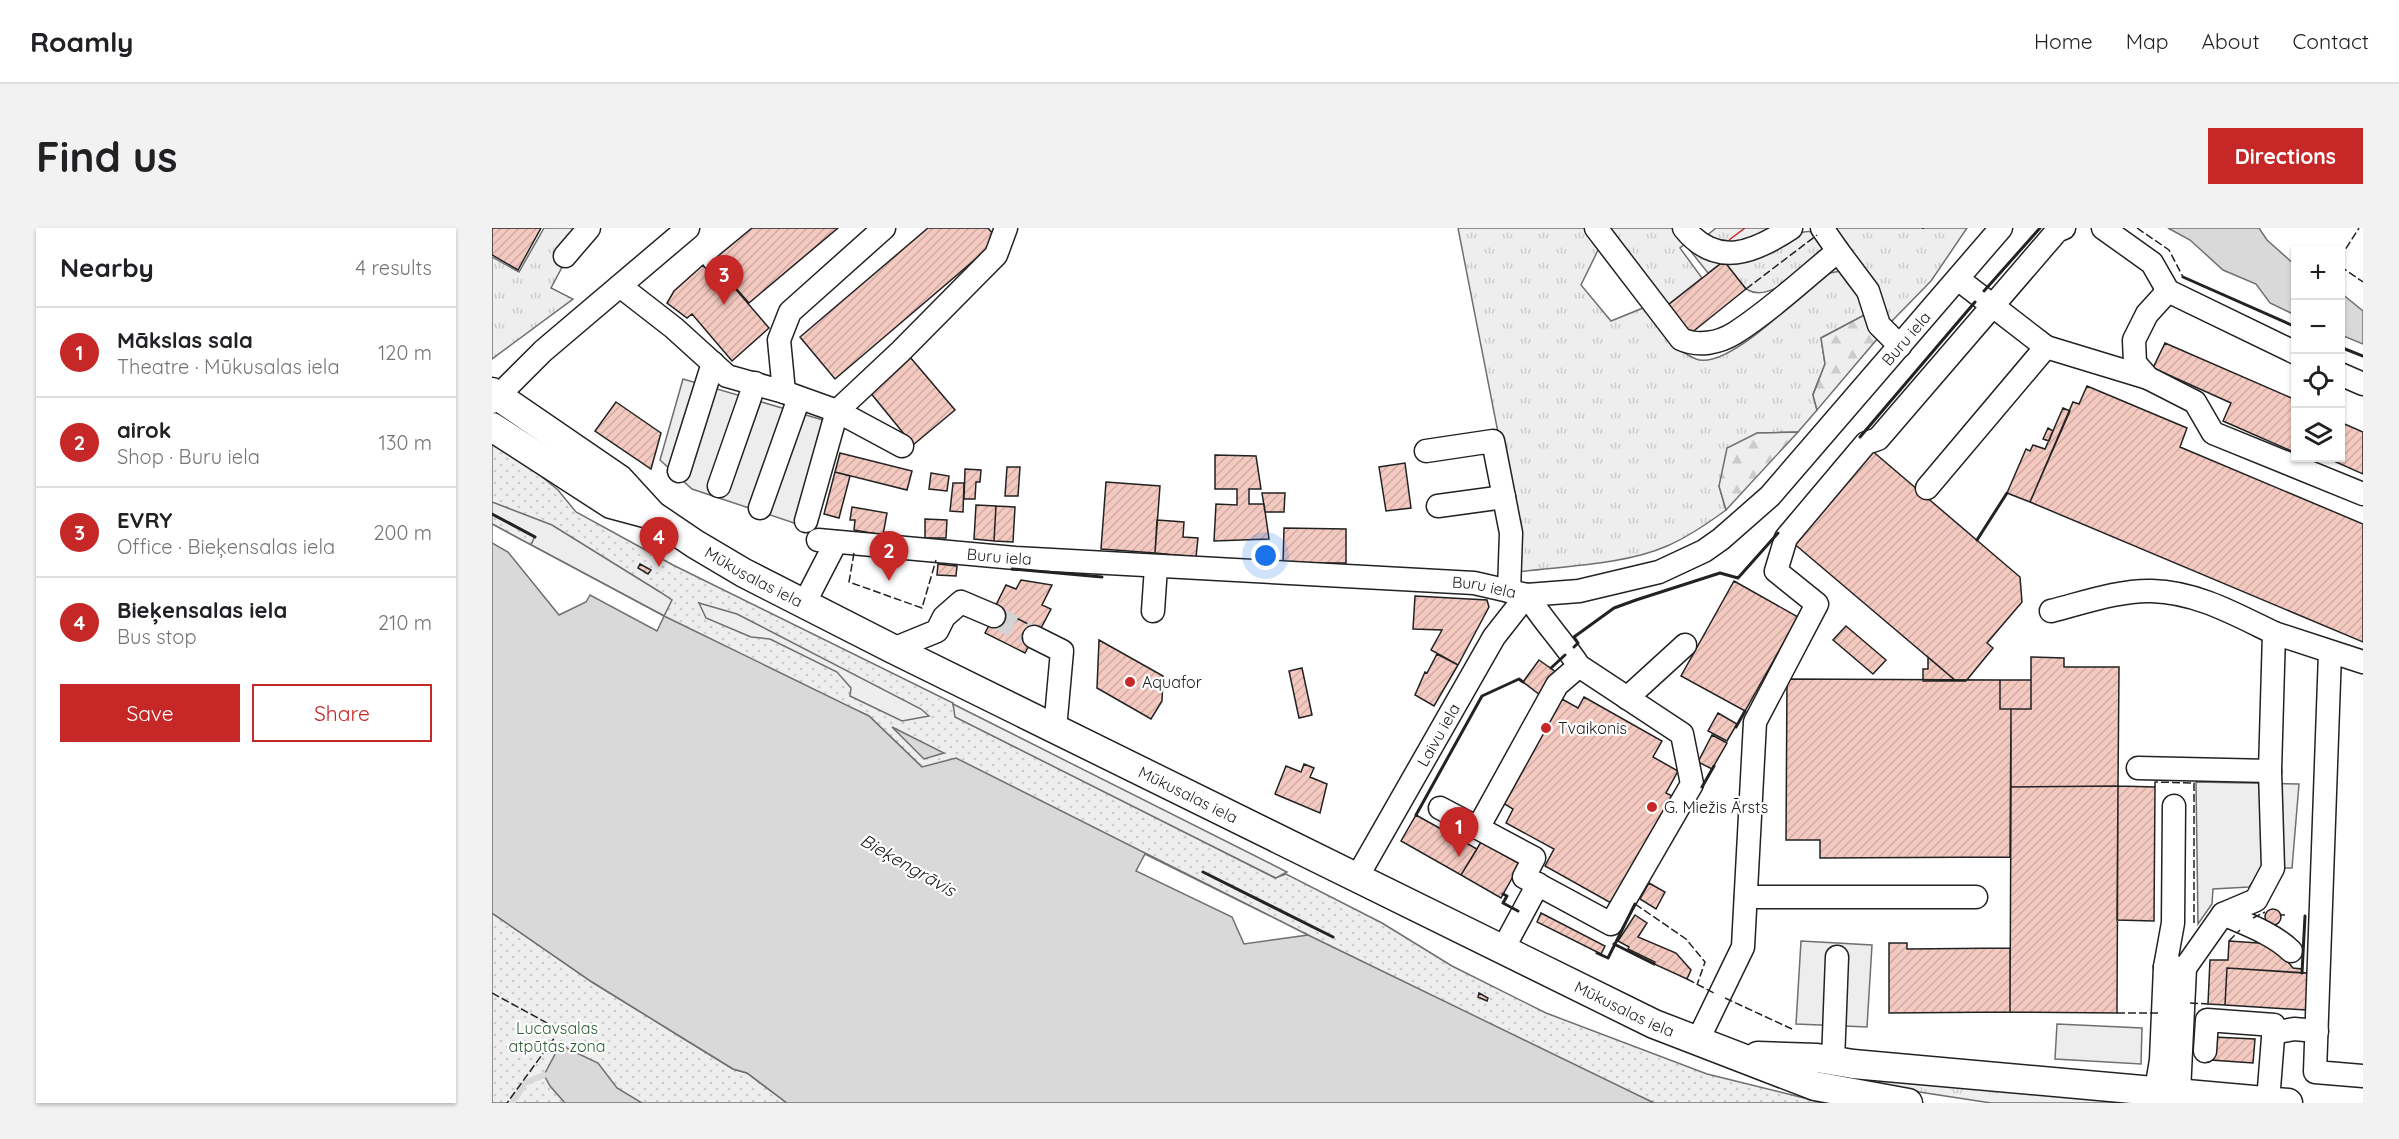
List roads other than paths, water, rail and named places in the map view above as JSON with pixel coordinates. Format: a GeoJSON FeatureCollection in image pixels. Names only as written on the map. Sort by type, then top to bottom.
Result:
{"type":"FeatureCollection","features":[{"type":"Feature","properties":{"kind":"main road","name":"Mūkusalas iela"},"geometry":{"type":"LineString","coordinates":[[494,397],[619,479],[652,515],[744,573],[893,650],[1502,951],[1697,1042],[1815,1086],[1908,1103]]}},
{"type":"Feature","properties":{"kind":"main road","name":"Mūkusalas iela"},"geometry":{"type":"LineString","coordinates":[[492,427],[611,504],[652,515]]}},
{"type":"Feature","properties":{"kind":"main road","name":"Mūkusalas iela"},"geometry":{"type":"LineString","coordinates":[[1735,1055],[1833,1061],[2278,1102]]}},
{"type":"Feature","properties":{"kind":"street"},"geometry":{"type":"LineString","coordinates":[[565,256],[589,228]]}},
{"type":"Feature","properties":{"kind":"street"},"geometry":{"type":"LineString","coordinates":[[494,397],[543,351],[688,228]]}},
{"type":"Feature","properties":{"kind":"street"},"geometry":{"type":"LineString","coordinates":[[760,508],[792,395],[779,340],[790,312],[884,228]]}},
{"type":"Feature","properties":{"kind":"street"},"geometry":{"type":"LineString","coordinates":[[806,521],[837,411],[902,351],[996,255],[1006,228]]}},
{"type":"Feature","properties":{"kind":"street"},"geometry":{"type":"LineString","coordinates":[[1596,228],[1674,331],[1681,339],[1690,343],[1704,344],[1733,334],[1839,251]]}},
{"type":"Feature","properties":{"kind":"street"},"geometry":{"type":"LineString","coordinates":[[1684,228],[1699,244],[1716,250],[1747,253],[1791,228]]}},
{"type":"Feature","properties":{"kind":"street"},"geometry":{"type":"LineString","coordinates":[[1822,228],[1868,291],[1879,325],[1900,346]]}},
{"type":"Feature","properties":{"kind":"street","name":"Buru iela"},"geometry":{"type":"LineString","coordinates":[[804,604],[827,541],[1156,567],[1474,584],[1518,593],[1580,591],[1659,572],[1713,545],[1770,496],[2001,228]]}},
{"type":"Feature","properties":{"kind":"street"},"geometry":{"type":"LineString","coordinates":[[1697,1042],[1743,947],[1755,722],[1817,604],[1776,571],[1786,538],[1866,443],[1878,439],[2057,231],[2064,228]]}},
{"type":"Feature","properties":{"kind":"street"},"geometry":{"type":"LineString","coordinates":[[2103,228],[2152,263],[2168,291],[2291,351]]}},
{"type":"Feature","properties":{"kind":"street"},"geometry":{"type":"LineString","coordinates":[[1958,279],[2046,347],[2148,378],[2195,402],[2213,433],[2363,494]]}},
{"type":"Feature","properties":{"kind":"street"},"geometry":{"type":"LineString","coordinates":[[620,286],[674,328],[727,376],[837,411],[902,446]]}},
{"type":"Feature","properties":{"kind":"street"},"geometry":{"type":"LineString","coordinates":[[2148,378],[2135,363],[2134,340],[2147,314],[2168,291]]}},
{"type":"Feature","properties":{"kind":"street"},"geometry":{"type":"LineString","coordinates":[[1927,488],[2046,347]]}},
{"type":"Feature","properties":{"kind":"street"},"geometry":{"type":"LineString","coordinates":[[679,471],[713,363]]}},
{"type":"Feature","properties":{"kind":"street"},"geometry":{"type":"LineString","coordinates":[[2345,376],[2363,384]]}},
{"type":"Feature","properties":{"kind":"street"},"geometry":{"type":"LineString","coordinates":[[719,486],[754,383]]}},
{"type":"Feature","properties":{"kind":"street"},"geometry":{"type":"LineString","coordinates":[[1426,451],[1493,441],[1504,496],[1518,593],[1570,651],[1579,666],[1682,734],[1692,784],[1611,924],[1524,877],[1534,858],[1440,808]]}},
{"type":"Feature","properties":{"kind":"street"},"geometry":{"type":"LineString","coordinates":[[1438,506],[1504,496]]}},
{"type":"Feature","properties":{"kind":"street"},"geometry":{"type":"LineString","coordinates":[[1153,611],[1156,567]]}},
{"type":"Feature","properties":{"kind":"street"},"geometry":{"type":"LineString","coordinates":[[2051,611],[2150,591],[2179,594],[2208,602],[2274,633],[2363,662]]}},
{"type":"Feature","properties":{"kind":"street","name":"Laivu iela"},"geometry":{"type":"LineString","coordinates":[[1356,879],[1518,593]]}},
{"type":"Feature","properties":{"kind":"street"},"geometry":{"type":"LineString","coordinates":[[893,650],[937,631],[944,617],[961,602],[994,616]]}},
{"type":"Feature","properties":{"kind":"street"},"geometry":{"type":"LineString","coordinates":[[2175,968],[2223,914],[2256,900],[2273,868],[2270,771],[2274,633]]}},
{"type":"Feature","properties":{"kind":"street"},"geometry":{"type":"LineString","coordinates":[[1034,637],[1062,651],[1055,729]]}},
{"type":"Feature","properties":{"kind":"street"},"geometry":{"type":"LineString","coordinates":[[1627,698],[1685,645]]}},
{"type":"Feature","properties":{"kind":"street"},"geometry":{"type":"LineString","coordinates":[[2331,653],[2314,1072],[2363,1076]]}},
{"type":"Feature","properties":{"kind":"street"},"geometry":{"type":"LineString","coordinates":[[1478,828],[1557,685],[1579,666]]}},
{"type":"Feature","properties":{"kind":"street"},"geometry":{"type":"LineString","coordinates":[[2138,768],[2270,771]]}},
{"type":"Feature","properties":{"kind":"street"},"geometry":{"type":"LineString","coordinates":[[2168,1091],[2175,968],[2174,806]]}},
{"type":"Feature","properties":{"kind":"street"},"geometry":{"type":"LineString","coordinates":[[1502,951],[1538,884]]}},
{"type":"Feature","properties":{"kind":"street"},"geometry":{"type":"LineString","coordinates":[[1746,897],[1976,897]]}},
{"type":"Feature","properties":{"kind":"street"},"geometry":{"type":"LineString","coordinates":[[2223,914],[2266,936],[2278,939],[2291,951]]}},
{"type":"Feature","properties":{"kind":"street"},"geometry":{"type":"LineString","coordinates":[[1833,1061],[1837,957]]}},
{"type":"Feature","properties":{"kind":"street"},"geometry":{"type":"LineString","coordinates":[[2205,1051],[2207,1020],[2274,1025],[2278,1102]]}},
{"type":"Feature","properties":{"kind":"street"},"geometry":{"type":"LineString","coordinates":[[2273,1033],[2294,1029],[2317,1031]]}},
{"type":"Feature","properties":{"kind":"water"},"geometry":{"type":"Polygon","coordinates":[[[2168,228],[2259,228],[2267,240],[2291,261],[2291,313],[2270,303],[2256,284],[2223,270],[2190,240],[2168,228]]]}},
{"type":"Feature","properties":{"kind":"water"},"geometry":{"type":"Polygon","coordinates":[[[2345,296],[2363,311],[2363,344],[2345,337],[2345,296]]]}},
{"type":"Feature","properties":{"kind":"water","name":"Bieķengrāvis"},"geometry":{"type":"Polygon","coordinates":[[[492,524],[664,616],[869,716],[922,767],[956,758],[1308,935],[1654,1103],[787,1103],[747,1073],[733,1069],[592,982],[492,913],[492,524]]]}},
{"type":"Feature","properties":{"kind":"water"},"geometry":{"type":"Polygon","coordinates":[[[892,727],[944,753],[924,759],[892,727]]]}},
{"type":"Feature","properties":{"kind":"water"},"geometry":{"type":"Polygon","coordinates":[[[560,1045],[598,1063],[617,1088],[642,1103],[565,1103],[550,1086],[544,1075],[560,1045]]]}},
{"type":"Feature","properties":{"kind":"waterway"},"geometry":{"type":"LineString","coordinates":[[512,1103],[525,1083],[544,1075]]}},
{"type":"Feature","properties":{"kind":"tunnel"},"geometry":{"type":"LineString","coordinates":[[994,616],[1034,637]]}},
{"type":"Feature","properties":{"kind":"place","name":"EVRY"},"geometry":{"type":"Point","coordinates":[724,305]}},
{"type":"Feature","properties":{"kind":"place","name":"Bieķensalas iela"},"geometry":{"type":"Point","coordinates":[659,567]}},
{"type":"Feature","properties":{"kind":"place","name":"airok"},"geometry":{"type":"Point","coordinates":[889,581]}},
{"type":"Feature","properties":{"kind":"place","name":"Aquafor"},"geometry":{"type":"Point","coordinates":[1130,682]}},
{"type":"Feature","properties":{"kind":"place","name":"Tvaikonis"},"geometry":{"type":"Point","coordinates":[1546,728]}},
{"type":"Feature","properties":{"kind":"place","name":"G. Miežis Ārsts"},"geometry":{"type":"Point","coordinates":[1652,807]}},
{"type":"Feature","properties":{"kind":"place","name":"Mākslas sala"},"geometry":{"type":"Point","coordinates":[1459,857]}},
{"type":"Feature","properties":{"kind":"park label","name":"Lucavsalas atpūtas zona"},"geometry":{"type":"Point","coordinates":[557,1037]}}]}
